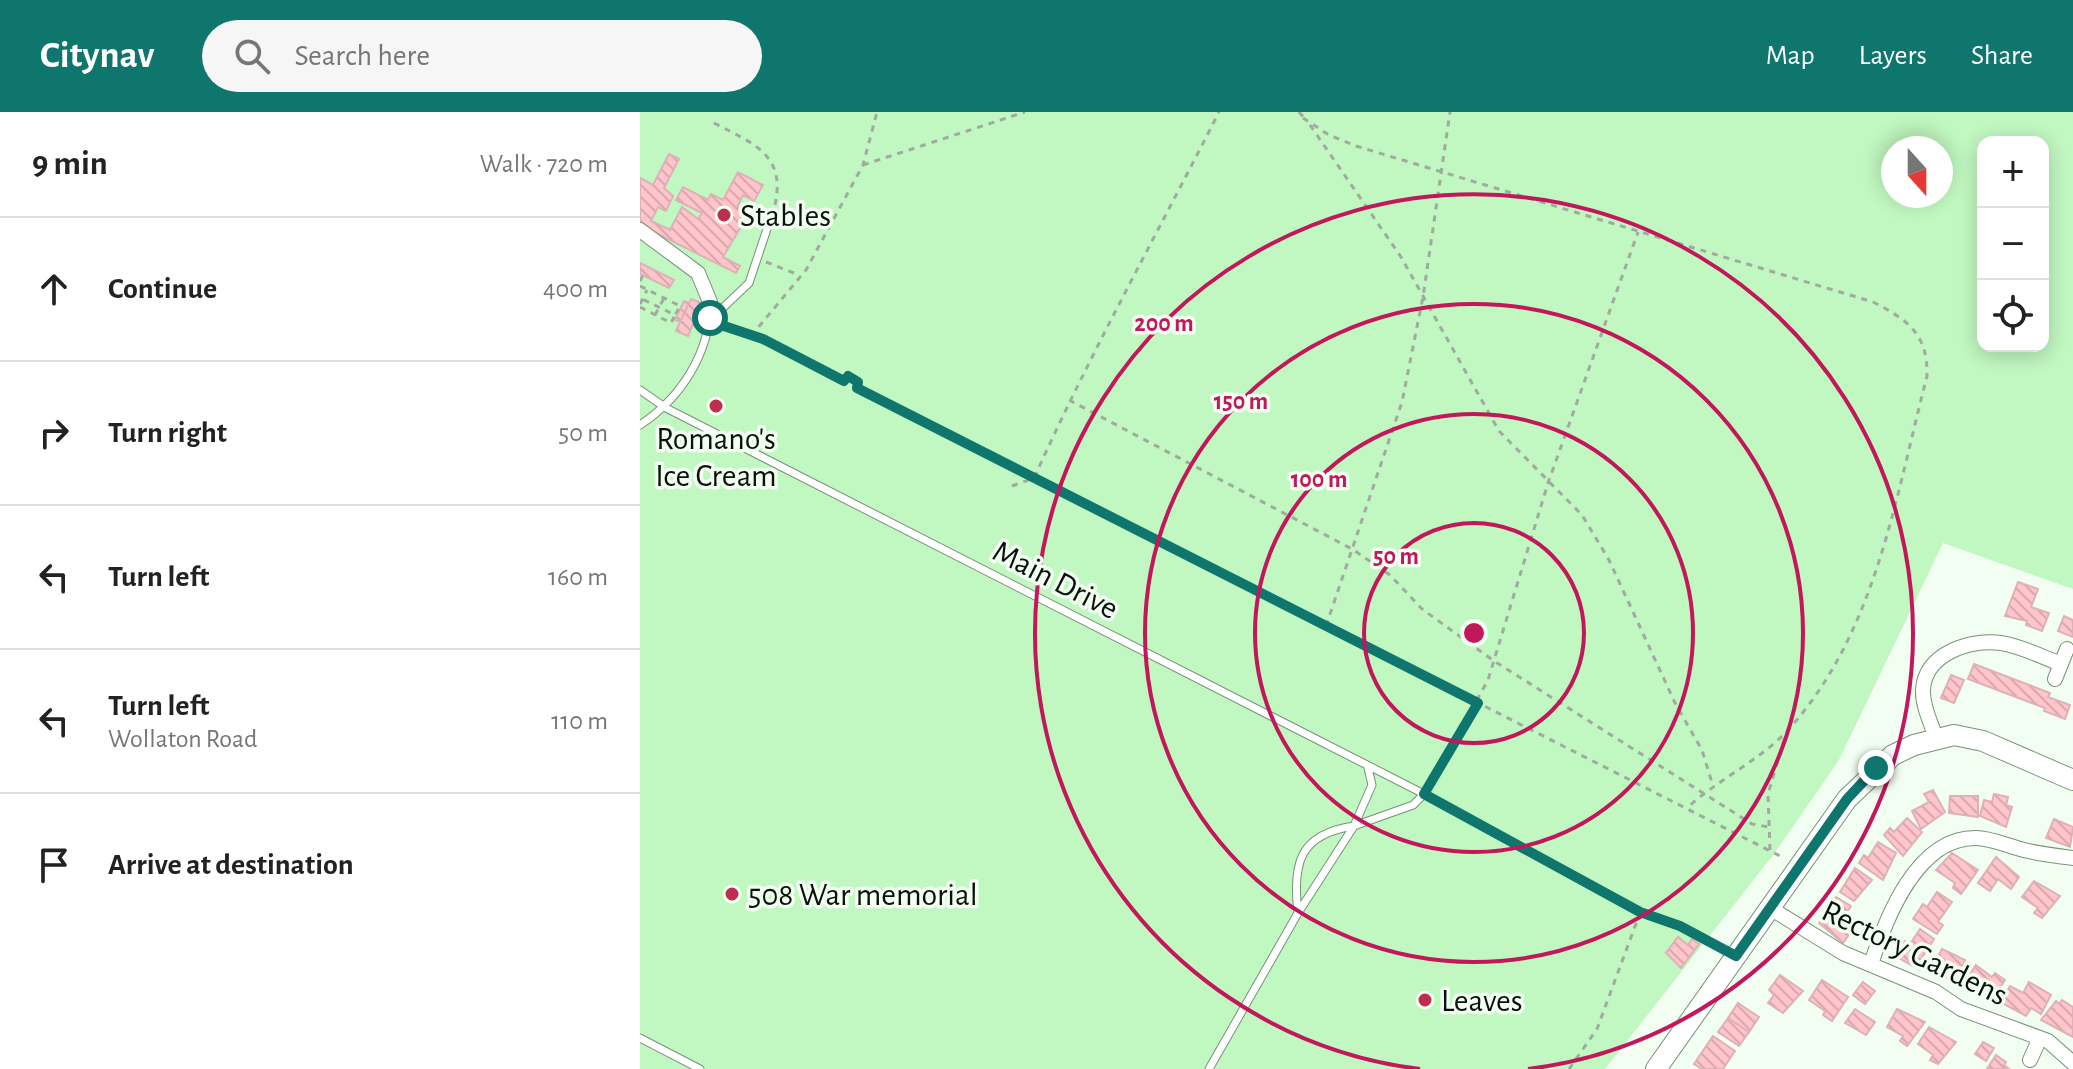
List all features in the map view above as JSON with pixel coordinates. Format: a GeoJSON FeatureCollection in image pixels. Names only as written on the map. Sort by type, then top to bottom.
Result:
{"type":"FeatureCollection","features":[{"type":"Feature","properties":{"kind":"street"},"geometry":{"type":"LineString","coordinates":[[640,230],[698,273],[710,302]]}},
{"type":"Feature","properties":{"kind":"street"},"geometry":{"type":"LineString","coordinates":[[1936,738],[1923,690],[1925,678],[1940,657],[1986,642],[2008,645],[2061,664]]}},
{"type":"Feature","properties":{"kind":"street"},"geometry":{"type":"LineString","coordinates":[[2055,679],[2067,649]]}},
{"type":"Feature","properties":{"kind":"street"},"geometry":{"type":"LineString","coordinates":[[1657,1069],[1861,783],[1893,755],[1936,738],[1954,735],[1983,741],[2073,780]]}},
{"type":"Feature","properties":{"kind":"street"},"geometry":{"type":"LineString","coordinates":[[1871,964],[1887,913],[1914,874],[1950,842],[1979,837],[2073,858]]}},
{"type":"Feature","properties":{"kind":"street","name":"Rectory Gardens"},"geometry":{"type":"LineString","coordinates":[[1770,908],[1843,953],[1936,992],[1961,1009],[2040,1038],[2073,1063]]}},
{"type":"Feature","properties":{"kind":"street"},"geometry":{"type":"LineString","coordinates":[[2030,1060],[2040,1038]]}},
{"type":"Feature","properties":{"kind":"lane"},"geometry":{"type":"LineString","coordinates":[[709,321],[749,283],[770,220]]}},
{"type":"Feature","properties":{"kind":"lane"},"geometry":{"type":"LineString","coordinates":[[640,425],[666,408],[688,377],[709,321],[710,302]]}},
{"type":"Feature","properties":{"kind":"lane","name":"Main Drive"},"geometry":{"type":"LineString","coordinates":[[640,390],[666,408],[1424,794],[1640,912],[1680,926],[1736,956]]}},
{"type":"Feature","properties":{"kind":"lane"},"geometry":{"type":"LineString","coordinates":[[1209,1069],[1298,913],[1354,826],[1372,785],[1368,768]]}},
{"type":"Feature","properties":{"kind":"lane"},"geometry":{"type":"LineString","coordinates":[[1298,913],[1299,863],[1311,840],[1331,830],[1354,826],[1413,805],[1424,794]]}},
{"type":"Feature","properties":{"kind":"lane"},"geometry":{"type":"LineString","coordinates":[[640,1038],[700,1069]]}},
{"type":"Feature","properties":{"kind":"path"},"geometry":{"type":"LineString","coordinates":[[751,336],[801,276],[863,165],[877,112]]}},
{"type":"Feature","properties":{"kind":"path"},"geometry":{"type":"LineString","coordinates":[[863,165],[1025,112]]}},
{"type":"Feature","properties":{"kind":"path"},"geometry":{"type":"LineString","coordinates":[[1012,486],[1034,478],[1069,400],[1101,346],[1219,112]]}},
{"type":"Feature","properties":{"kind":"path"},"geometry":{"type":"LineString","coordinates":[[1299,112],[1401,257],[1499,431],[1582,515],[1609,560],[1676,705],[1702,750],[1713,786]]}},
{"type":"Feature","properties":{"kind":"path"},"geometry":{"type":"LineString","coordinates":[[1326,626],[1402,402],[1423,297],[1450,112]]}},
{"type":"Feature","properties":{"kind":"path"},"geometry":{"type":"LineString","coordinates":[[1303,118],[1336,138],[1873,302],[1904,318],[1928,350],[1927,376],[1867,604],[1832,676],[1786,733],[1687,808]]}},
{"type":"Feature","properties":{"kind":"path"},"geometry":{"type":"LineString","coordinates":[[714,123],[769,156],[778,179],[778,193],[770,220]]}},
{"type":"Feature","properties":{"kind":"path"},"geometry":{"type":"LineString","coordinates":[[1424,794],[1478,703],[1494,661],[1548,483],[1639,231]]}},
{"type":"Feature","properties":{"kind":"path"},"geometry":{"type":"LineString","coordinates":[[758,259],[801,276]]}},
{"type":"Feature","properties":{"kind":"path"},"geometry":{"type":"LineString","coordinates":[[641,302],[655,315],[671,323],[680,306],[647,290],[640,284],[643,275]]}},
{"type":"Feature","properties":{"kind":"path"},"geometry":{"type":"LineString","coordinates":[[641,302],[647,290]]}},
{"type":"Feature","properties":{"kind":"path"},"geometry":{"type":"LineString","coordinates":[[655,315],[664,298]]}},
{"type":"Feature","properties":{"kind":"path"},"geometry":{"type":"LineString","coordinates":[[641,302],[675,315]]}},
{"type":"Feature","properties":{"kind":"path"},"geometry":{"type":"LineString","coordinates":[[709,321],[751,336],[844,381],[848,376],[858,382],[857,388],[1782,857]]}},
{"type":"Feature","properties":{"kind":"path"},"geometry":{"type":"LineString","coordinates":[[1069,400],[1352,549],[1390,575],[1422,609],[1494,661],[1752,824],[1769,827]]}},
{"type":"Feature","properties":{"kind":"path"},"geometry":{"type":"LineString","coordinates":[[1770,851],[1768,794],[1786,733]]}},
{"type":"Feature","properties":{"kind":"path"},"geometry":{"type":"LineString","coordinates":[[1569,1069],[1597,1029],[1640,912]]}},
{"type":"Feature","properties":{"kind":"green space"},"geometry":{"type":"Polygon","coordinates":[[[640,112],[2073,112],[2073,589],[1943,543],[1839,760],[1774,854],[1605,1069],[640,1069],[640,112]]]}},
{"type":"Feature","properties":{"kind":"building","name":"Stables"},"geometry":{"type":"Polygon","coordinates":[[[669,154],[679,159],[664,188],[673,196],[666,211],[658,207],[651,221],[670,230],[682,207],[698,219],[702,213],[676,200],[683,187],[708,200],[711,194],[723,200],[738,172],[763,185],[754,201],[743,195],[737,207],[749,213],[723,257],[740,266],[736,273],[646,228],[640,240],[640,178],[653,185],[669,154]]]}},
{"type":"Feature","properties":{"kind":"building"},"geometry":{"type":"Polygon","coordinates":[[[640,263],[674,280],[669,288],[640,274],[640,263]]]}},
{"type":"Feature","properties":{"kind":"building"},"geometry":{"type":"Polygon","coordinates":[[[691,299],[702,303],[688,336],[676,331],[691,299]]]}},
{"type":"Feature","properties":{"kind":"building"},"geometry":{"type":"Polygon","coordinates":[[[684,301],[689,303],[680,322],[675,320],[684,301]]]}},
{"type":"Feature","properties":{"kind":"building"},"geometry":{"type":"Polygon","coordinates":[[[2018,582],[2038,589],[2031,607],[2049,613],[2042,631],[2026,625],[2027,621],[2005,616],[2018,582]]]}},
{"type":"Feature","properties":{"kind":"building"},"geometry":{"type":"Polygon","coordinates":[[[2064,616],[2073,620],[2073,637],[2058,631],[2064,616]]]}},
{"type":"Feature","properties":{"kind":"building"},"geometry":{"type":"Polygon","coordinates":[[[1974,664],[2050,693],[2048,697],[2070,705],[2065,719],[2044,711],[2045,708],[1968,679],[1974,664]]]}},
{"type":"Feature","properties":{"kind":"building"},"geometry":{"type":"Polygon","coordinates":[[[1951,675],[1964,680],[1954,703],[1941,698],[1951,675]]]}},
{"type":"Feature","properties":{"kind":"building"},"geometry":{"type":"Polygon","coordinates":[[[1933,790],[1945,812],[1921,829],[1912,811],[1929,802],[1924,794],[1933,790]]]}},
{"type":"Feature","properties":{"kind":"building"},"geometry":{"type":"Polygon","coordinates":[[[1994,794],[2008,797],[2006,805],[2012,807],[2006,827],[1980,816],[1984,800],[1992,802],[1994,794]]]}},
{"type":"Feature","properties":{"kind":"building"},"geometry":{"type":"Polygon","coordinates":[[[1950,796],[1978,796],[1978,817],[1949,813],[1950,796]]]}},
{"type":"Feature","properties":{"kind":"building"},"geometry":{"type":"Polygon","coordinates":[[[1907,818],[1922,832],[1903,856],[1884,835],[1890,828],[1894,832],[1907,818]]]}},
{"type":"Feature","properties":{"kind":"building"},"geometry":{"type":"Polygon","coordinates":[[[2054,819],[2073,827],[2070,847],[2046,838],[2054,819]]]}},
{"type":"Feature","properties":{"kind":"building"},"geometry":{"type":"Polygon","coordinates":[[[1878,842],[1896,853],[1883,880],[1859,863],[1864,855],[1868,858],[1878,842]]]}},
{"type":"Feature","properties":{"kind":"building"},"geometry":{"type":"Polygon","coordinates":[[[1952,853],[1978,870],[1961,894],[1953,888],[1955,883],[1936,870],[1952,853]]]}},
{"type":"Feature","properties":{"kind":"building"},"geometry":{"type":"Polygon","coordinates":[[[1996,857],[2019,877],[2011,889],[1998,879],[1990,891],[1978,883],[1996,857]]]}},
{"type":"Feature","properties":{"kind":"building"},"geometry":{"type":"Polygon","coordinates":[[[1855,868],[1872,880],[1854,901],[1840,892],[1855,868]]]}},
{"type":"Feature","properties":{"kind":"building"},"geometry":{"type":"Polygon","coordinates":[[[2034,881],[2060,896],[2042,918],[2034,913],[2038,908],[2022,897],[2034,881]]]}},
{"type":"Feature","properties":{"kind":"building"},"geometry":{"type":"Polygon","coordinates":[[[1937,892],[1952,902],[1938,922],[1943,925],[1937,934],[1913,919],[1923,904],[1927,907],[1937,892]]]}},
{"type":"Feature","properties":{"kind":"building"},"geometry":{"type":"Polygon","coordinates":[[[1836,897],[1851,906],[1838,925],[1850,933],[1843,943],[1819,923],[1836,897]]]}},
{"type":"Feature","properties":{"kind":"building"},"geometry":{"type":"Polygon","coordinates":[[[1920,929],[1934,939],[1921,959],[1926,962],[1920,970],[1895,956],[1905,941],[1910,944],[1920,929]]]}},
{"type":"Feature","properties":{"kind":"building"},"geometry":{"type":"Polygon","coordinates":[[[1678,937],[1688,945],[1692,939],[1699,944],[1681,968],[1666,953],[1678,937]]]}},
{"type":"Feature","properties":{"kind":"building"},"geometry":{"type":"Polygon","coordinates":[[[1942,949],[1965,960],[1959,982],[1953,982],[1932,968],[1942,949]]]}},
{"type":"Feature","properties":{"kind":"building"},"geometry":{"type":"Polygon","coordinates":[[[1976,965],[1992,977],[1995,973],[2005,980],[1990,1002],[1963,984],[1976,965]]]}},
{"type":"Feature","properties":{"kind":"building"},"geometry":{"type":"Polygon","coordinates":[[[1780,975],[1803,991],[1783,1013],[1768,1003],[1774,995],[1769,990],[1780,975]]]}},
{"type":"Feature","properties":{"kind":"building"},"geometry":{"type":"Polygon","coordinates":[[[1822,980],[1848,997],[1832,1021],[1823,1015],[1825,1011],[1809,1000],[1822,980]]]}},
{"type":"Feature","properties":{"kind":"building"},"geometry":{"type":"Polygon","coordinates":[[[1863,982],[1875,991],[1865,1004],[1853,995],[1863,982]]]}},
{"type":"Feature","properties":{"kind":"building"},"geometry":{"type":"Polygon","coordinates":[[[2029,982],[2051,995],[2041,1014],[2031,1008],[2026,1016],[2000,1002],[2010,986],[2023,993],[2029,982]]]}},
{"type":"Feature","properties":{"kind":"building"},"geometry":{"type":"Polygon","coordinates":[[[2062,1000],[2073,1007],[2073,1037],[2041,1020],[2056,1001],[2059,1004],[2062,1000]]]}},
{"type":"Feature","properties":{"kind":"building"},"geometry":{"type":"Polygon","coordinates":[[[1738,1003],[1759,1017],[1749,1032],[1728,1018],[1738,1003]]]}},
{"type":"Feature","properties":{"kind":"building"},"geometry":{"type":"Polygon","coordinates":[[[1855,1009],[1875,1022],[1866,1035],[1845,1023],[1855,1009]]]}},
{"type":"Feature","properties":{"kind":"building"},"geometry":{"type":"Polygon","coordinates":[[[1897,1009],[1925,1022],[1907,1046],[1900,1041],[1903,1036],[1887,1027],[1897,1009]]]}},
{"type":"Feature","properties":{"kind":"building"},"geometry":{"type":"Polygon","coordinates":[[[1728,1018],[1749,1032],[1739,1046],[1718,1032],[1728,1018]]]}},
{"type":"Feature","properties":{"kind":"building"},"geometry":{"type":"Polygon","coordinates":[[[1929,1027],[1956,1042],[1938,1064],[1930,1060],[1933,1055],[1918,1044],[1929,1027]]]}},
{"type":"Feature","properties":{"kind":"building"},"geometry":{"type":"Polygon","coordinates":[[[1713,1036],[1735,1051],[1723,1069],[1702,1069],[1694,1064],[1713,1036]]]}},
{"type":"Feature","properties":{"kind":"building"},"geometry":{"type":"Polygon","coordinates":[[[1983,1042],[1994,1048],[1986,1061],[1975,1054],[1983,1042]]]}},
{"type":"Feature","properties":{"kind":"building"},"geometry":{"type":"Polygon","coordinates":[[[1996,1055],[2006,1062],[2004,1065],[2009,1069],[1987,1069],[1996,1055]]]}},
{"type":"Feature","properties":{"kind":"place","name":"Stables"},"geometry":{"type":"Point","coordinates":[724,215]}},
{"type":"Feature","properties":{"kind":"place","name":"Romano's Ice Cream"},"geometry":{"type":"Point","coordinates":[716,406]}},
{"type":"Feature","properties":{"kind":"place","name":"508 War memorial"},"geometry":{"type":"Point","coordinates":[732,894]}},
{"type":"Feature","properties":{"kind":"place","name":"Leaves"},"geometry":{"type":"Point","coordinates":[1425,1000]}},
{"type":"Feature","properties":{"kind":"route"},"geometry":{"type":"LineString","coordinates":[[710,318],[709,321],[763,339],[844,381],[848,376],[858,382],[857,388],[1478,703],[1424,794],[1640,912],[1680,926],[1736,956],[1847,799],[1876,768]]}}]}
